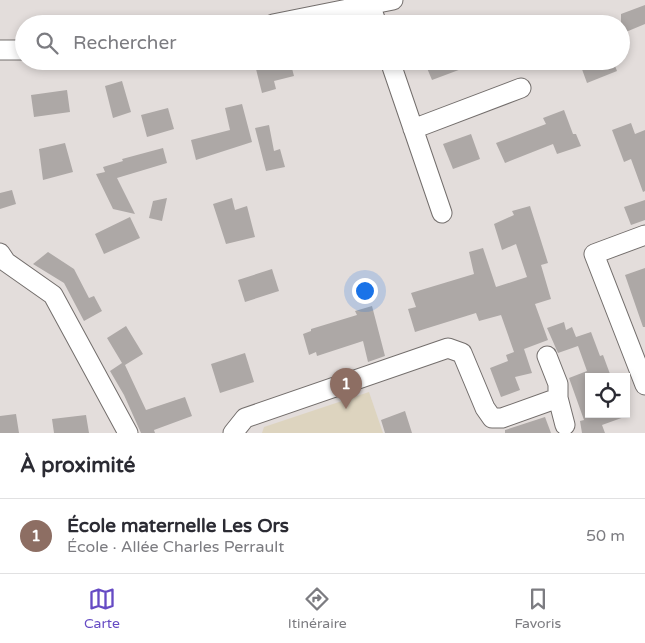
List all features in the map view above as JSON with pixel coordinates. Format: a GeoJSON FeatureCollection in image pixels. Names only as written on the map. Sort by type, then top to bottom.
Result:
{"type":"FeatureCollection","features":[{"type":"Feature","properties":{"kind":"street"},"geometry":{"type":"LineString","coordinates":[[317,15],[393,0]]}},
{"type":"Feature","properties":{"kind":"street"},"geometry":{"type":"LineString","coordinates":[[370,4],[374,15]]}},
{"type":"Feature","properties":{"kind":"street"},"geometry":{"type":"LineString","coordinates":[[0,50],[15,50]]}},
{"type":"Feature","properties":{"kind":"street"},"geometry":{"type":"LineString","coordinates":[[393,70],[442,213]]}},
{"type":"Feature","properties":{"kind":"street"},"geometry":{"type":"LineString","coordinates":[[413,129],[521,88]]}},
{"type":"Feature","properties":{"kind":"street"},"geometry":{"type":"LineString","coordinates":[[644,377],[594,254],[645,234]]}},
{"type":"Feature","properties":{"kind":"street"},"geometry":{"type":"LineString","coordinates":[[0,254],[6,262],[53,294],[128,433]]}},
{"type":"Feature","properties":{"kind":"street"},"geometry":{"type":"LineString","coordinates":[[233,433],[245,418],[448,348],[462,353],[492,418],[502,418],[558,398]]}},
{"type":"Feature","properties":{"kind":"street"},"geometry":{"type":"LineString","coordinates":[[546,356],[558,384],[558,398],[565,425]]}},
{"type":"Feature","properties":{"kind":"shaded area"},"geometry":{"type":"Polygon","coordinates":[[[369,392],[383,433],[262,433],[264,427],[369,392]]]}},
{"type":"Feature","properties":{"kind":"building"},"geometry":{"type":"Polygon","coordinates":[[[645,5],[645,24],[630,30],[630,15],[621,14],[645,5]]]}},
{"type":"Feature","properties":{"kind":"building"},"geometry":{"type":"Polygon","coordinates":[[[256,70],[292,70],[294,76],[274,81],[276,89],[262,93],[256,70]]]}},
{"type":"Feature","properties":{"kind":"building"},"geometry":{"type":"Polygon","coordinates":[[[428,70],[459,70],[432,80],[428,70]]]}},
{"type":"Feature","properties":{"kind":"building"},"geometry":{"type":"Polygon","coordinates":[[[582,70],[617,70],[617,71],[587,83],[582,70]]]}},
{"type":"Feature","properties":{"kind":"building"},"geometry":{"type":"Polygon","coordinates":[[[122,81],[131,112],[113,118],[105,86],[122,81]]]}},
{"type":"Feature","properties":{"kind":"building"},"geometry":{"type":"Polygon","coordinates":[[[67,90],[70,112],[34,117],[31,95],[67,90]]]}},
{"type":"Feature","properties":{"kind":"building"},"geometry":{"type":"Polygon","coordinates":[[[242,104],[252,142],[196,160],[191,140],[230,130],[225,108],[242,104]]]}},
{"type":"Feature","properties":{"kind":"building"},"geometry":{"type":"Polygon","coordinates":[[[168,108],[174,129],[147,137],[141,115],[168,108]]]}},
{"type":"Feature","properties":{"kind":"building"},"geometry":{"type":"Polygon","coordinates":[[[564,110],[573,134],[576,134],[581,146],[557,154],[553,144],[505,163],[496,143],[546,124],[543,118],[564,110]]]}},
{"type":"Feature","properties":{"kind":"building"},"geometry":{"type":"Polygon","coordinates":[[[631,123],[635,134],[645,130],[645,191],[643,192],[631,159],[624,162],[612,130],[631,123]]]}},
{"type":"Feature","properties":{"kind":"building"},"geometry":{"type":"Polygon","coordinates":[[[269,125],[274,151],[280,149],[285,167],[266,171],[255,128],[269,125]]]}},
{"type":"Feature","properties":{"kind":"building"},"geometry":{"type":"Polygon","coordinates":[[[471,134],[480,159],[453,169],[443,144],[471,134]]]}},
{"type":"Feature","properties":{"kind":"building"},"geometry":{"type":"Polygon","coordinates":[[[65,143],[73,172],[43,180],[39,149],[65,143]]]}},
{"type":"Feature","properties":{"kind":"building"},"geometry":{"type":"Polygon","coordinates":[[[163,148],[167,163],[117,178],[135,214],[113,209],[96,174],[105,172],[103,167],[123,161],[122,159],[163,148]]]}},
{"type":"Feature","properties":{"kind":"building"},"geometry":{"type":"Polygon","coordinates":[[[12,190],[16,204],[0,209],[0,193],[12,190]]]}},
{"type":"Feature","properties":{"kind":"building"},"geometry":{"type":"Polygon","coordinates":[[[167,198],[162,221],[149,218],[153,201],[167,198]]]}},
{"type":"Feature","properties":{"kind":"building"},"geometry":{"type":"Polygon","coordinates":[[[232,198],[235,210],[247,206],[255,237],[226,244],[213,204],[232,198]]]}},
{"type":"Feature","properties":{"kind":"building"},"geometry":{"type":"Polygon","coordinates":[[[645,200],[645,220],[631,225],[624,207],[645,200]]]}},
{"type":"Feature","properties":{"kind":"building"},"geometry":{"type":"Polygon","coordinates":[[[530,206],[548,263],[541,265],[551,299],[535,304],[548,340],[524,349],[532,373],[515,377],[520,390],[501,397],[490,368],[508,361],[506,355],[514,352],[501,315],[479,321],[476,313],[415,332],[408,309],[416,307],[411,293],[474,274],[469,252],[483,248],[496,287],[527,277],[516,244],[502,250],[494,224],[514,215],[512,211],[530,206]]]}},
{"type":"Feature","properties":{"kind":"building"},"geometry":{"type":"Polygon","coordinates":[[[130,217],[140,238],[104,254],[95,234],[130,217]]]}},
{"type":"Feature","properties":{"kind":"building"},"geometry":{"type":"Polygon","coordinates":[[[48,252],[74,269],[89,298],[94,296],[102,311],[84,321],[64,283],[33,264],[48,252]]]}},
{"type":"Feature","properties":{"kind":"building"},"geometry":{"type":"Polygon","coordinates":[[[645,268],[645,327],[643,327],[625,275],[645,268]]]}},
{"type":"Feature","properties":{"kind":"building"},"geometry":{"type":"Polygon","coordinates":[[[272,269],[279,291],[245,302],[238,280],[272,269]]]}},
{"type":"Feature","properties":{"kind":"building"},"geometry":{"type":"Polygon","coordinates":[[[372,306],[385,356],[368,362],[363,341],[317,356],[316,352],[309,355],[303,334],[311,331],[311,329],[357,315],[355,311],[372,306]]]}},
{"type":"Feature","properties":{"kind":"building"},"geometry":{"type":"Polygon","coordinates":[[[564,322],[566,330],[572,327],[576,337],[591,332],[600,356],[603,355],[610,373],[585,373],[585,418],[621,418],[602,425],[605,433],[582,433],[580,421],[584,420],[569,378],[587,371],[578,346],[558,353],[547,328],[564,322]]]}},
{"type":"Feature","properties":{"kind":"building"},"geometry":{"type":"Polygon","coordinates":[[[126,326],[143,354],[125,365],[146,410],[185,397],[192,416],[154,430],[155,433],[141,433],[124,395],[110,371],[122,363],[107,338],[126,326]]]}},
{"type":"Feature","properties":{"kind":"building"},"geometry":{"type":"Polygon","coordinates":[[[245,353],[254,382],[220,393],[211,364],[245,353]]]}},
{"type":"Feature","properties":{"kind":"building"},"geometry":{"type":"Polygon","coordinates":[[[405,411],[412,433],[385,433],[381,420],[405,411]]]}},
{"type":"Feature","properties":{"kind":"building"},"geometry":{"type":"Polygon","coordinates":[[[16,414],[19,433],[0,433],[0,416],[16,414]]]}},
{"type":"Feature","properties":{"kind":"building"},"geometry":{"type":"Polygon","coordinates":[[[86,415],[89,433],[54,433],[52,419],[86,415]]]}},
{"type":"Feature","properties":{"kind":"building"},"geometry":{"type":"Polygon","coordinates":[[[545,417],[551,433],[505,433],[505,430],[545,417]]]}},
{"type":"Feature","properties":{"kind":"place","name":"École maternelle Les Ors"},"geometry":{"type":"Point","coordinates":[346,409]}}]}
